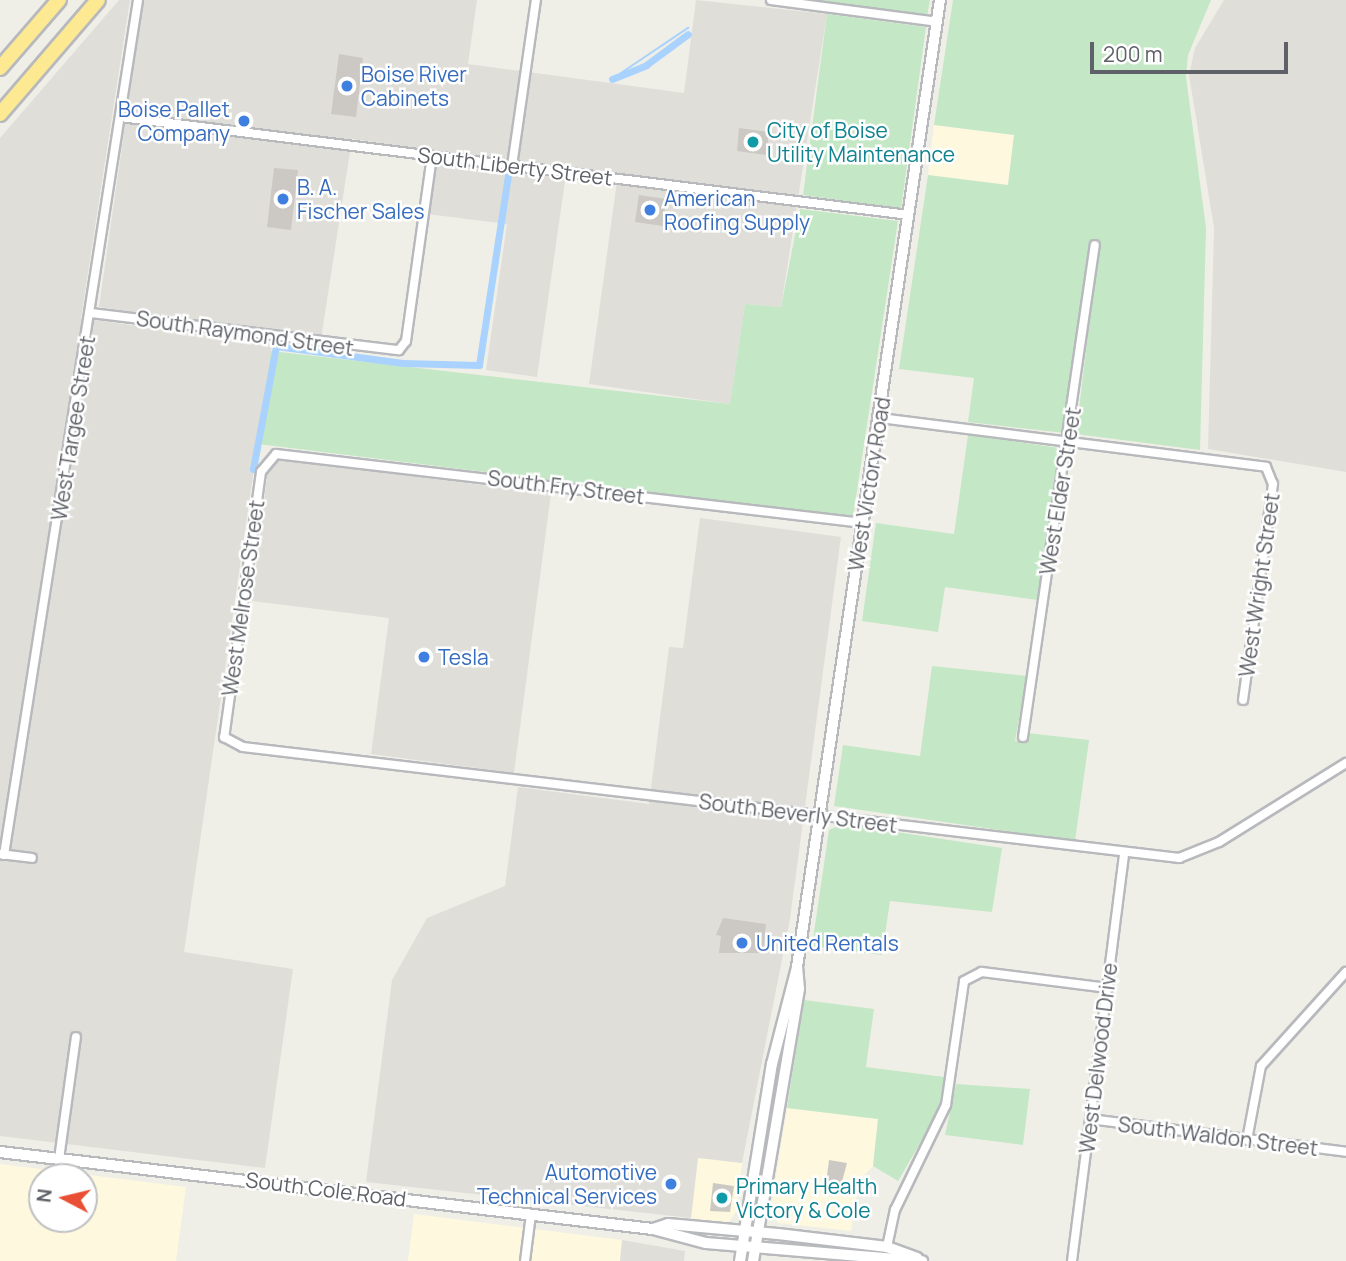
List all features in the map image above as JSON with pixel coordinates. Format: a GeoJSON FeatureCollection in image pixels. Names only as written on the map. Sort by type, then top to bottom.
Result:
{"type":"FeatureCollection","features":[{"type":"Feature","properties":{"kind":"highway"},"geometry":{"type":"LineString","coordinates":[[0,68],[59,0]]}},
{"type":"Feature","properties":{"kind":"highway"},"geometry":{"type":"LineString","coordinates":[[0,114],[98,0]]}},
{"type":"Feature","properties":{"kind":"main road","name":"West Victory Road"},"geometry":{"type":"LineString","coordinates":[[740,1261],[785,1001],[797,967],[940,0]]}},
{"type":"Feature","properties":{"kind":"main road","name":"West Victory Road"},"geometry":{"type":"LineString","coordinates":[[753,1261],[788,1040],[799,989],[797,967]]}},
{"type":"Feature","properties":{"kind":"main road","name":"West Victory Road"},"geometry":{"type":"LineString","coordinates":[[785,1001],[790,1005],[788,1040]]}},
{"type":"Feature","properties":{"kind":"main road","name":"South Cole Road"},"geometry":{"type":"LineString","coordinates":[[0,1152],[653,1229],[667,1237],[742,1247],[922,1261]]}},
{"type":"Feature","properties":{"kind":"main road","name":"South Cole Road"},"geometry":{"type":"LineString","coordinates":[[653,1229],[668,1224],[887,1247],[922,1261]]}},
{"type":"Feature","properties":{"kind":"main road","name":"South Cole Road"},"geometry":{"type":"LineString","coordinates":[[863,1256],[887,1247]]}},
{"type":"Feature","properties":{"kind":"street","name":"West Targee Street"},"geometry":{"type":"LineString","coordinates":[[2,855],[91,313],[138,0]]}},
{"type":"Feature","properties":{"kind":"street"},"geometry":{"type":"LineString","coordinates":[[512,166],[536,0]]}},
{"type":"Feature","properties":{"kind":"street"},"geometry":{"type":"LineString","coordinates":[[771,0],[937,22]]}},
{"type":"Feature","properties":{"kind":"street","name":"South Liberty Street"},"geometry":{"type":"LineString","coordinates":[[120,117],[909,215]]}},
{"type":"Feature","properties":{"kind":"street","name":"South Raymond Street"},"geometry":{"type":"LineString","coordinates":[[91,313],[399,350],[406,341],[432,156]]}},
{"type":"Feature","properties":{"kind":"street","name":"West Elder Street"},"geometry":{"type":"LineString","coordinates":[[1023,737],[1095,245]]}},
{"type":"Feature","properties":{"kind":"street"},"geometry":{"type":"LineString","coordinates":[[880,418],[1068,440]]}},
{"type":"Feature","properties":{"kind":"street","name":"West Wright Street"},"geometry":{"type":"LineString","coordinates":[[1068,440],[1270,470],[1273,484],[1243,700]]}},
{"type":"Feature","properties":{"kind":"street","name":"South Fry Street"},"geometry":{"type":"LineString","coordinates":[[270,457],[294,455],[863,523]]}},
{"type":"Feature","properties":{"kind":"street","name":"West Melrose Street"},"geometry":{"type":"LineString","coordinates":[[226,741],[223,732],[261,472],[270,457]]}},
{"type":"Feature","properties":{"kind":"street","name":"South Beverly Street"},"geometry":{"type":"LineString","coordinates":[[226,741],[1124,854],[1179,858],[1199,853],[1346,763]]}},
{"type":"Feature","properties":{"kind":"street","name":"West Delwood Drive"},"geometry":{"type":"LineString","coordinates":[[1072,1261],[1124,854]]}},
{"type":"Feature","properties":{"kind":"street"},"geometry":{"type":"LineString","coordinates":[[2,855],[32,858]]}},
{"type":"Feature","properties":{"kind":"street"},"geometry":{"type":"LineString","coordinates":[[887,1247],[895,1210],[946,1104],[964,981],[982,972],[1108,988]]}},
{"type":"Feature","properties":{"kind":"street"},"geometry":{"type":"LineString","coordinates":[[1247,1140],[1261,1066],[1346,972]]}},
{"type":"Feature","properties":{"kind":"street"},"geometry":{"type":"LineString","coordinates":[[59,1159],[76,1037]]}},
{"type":"Feature","properties":{"kind":"street","name":"South Waldon Street"},"geometry":{"type":"LineString","coordinates":[[1090,1119],[1346,1152]]}},
{"type":"Feature","properties":{"kind":"street"},"geometry":{"type":"LineString","coordinates":[[525,1261],[531,1214]]}},
{"type":"Feature","properties":{"kind":"shaded area"},"geometry":{"type":"Polygon","coordinates":[[[119,0],[130,0],[81,318],[272,345],[184,952],[293,969],[265,1168],[0,1136],[0,138],[119,0]]]}},
{"type":"Feature","properties":{"kind":"shaded area"},"geometry":{"type":"Polygon","coordinates":[[[143,0],[477,0],[468,64],[684,93],[696,0],[827,14],[781,307],[745,304],[730,404],[589,384],[618,174],[567,167],[537,377],[486,370],[507,224],[427,214],[434,151],[352,139],[321,339],[99,307],[143,0]]]}},
{"type":"Feature","properties":{"kind":"shaded area"},"geometry":{"type":"Polygon","coordinates":[[[1224,0],[1346,0],[1346,472],[1208,449],[1214,228],[1189,75],[1195,48],[1224,0]]]}},
{"type":"Feature","properties":{"kind":"shaded area"},"geometry":{"type":"Polygon","coordinates":[[[934,125],[1014,135],[1008,185],[928,175],[934,125]]]}},
{"type":"Feature","properties":{"kind":"shaded area"},"geometry":{"type":"Polygon","coordinates":[[[280,459],[551,494],[514,773],[371,754],[389,618],[252,601],[268,468],[280,459]]]}},
{"type":"Feature","properties":{"kind":"shaded area"},"geometry":{"type":"Polygon","coordinates":[[[700,518],[841,537],[790,919],[742,1163],[698,1158],[691,1218],[366,1182],[392,980],[427,918],[505,886],[518,787],[649,804],[669,647],[683,648],[700,518]]]}},
{"type":"Feature","properties":{"kind":"shaded area"},"geometry":{"type":"Polygon","coordinates":[[[787,1108],[878,1119],[873,1166],[859,1180],[851,1231],[779,1223],[770,1214],[787,1108]]]}},
{"type":"Feature","properties":{"kind":"shaded area"},"geometry":{"type":"Polygon","coordinates":[[[698,1157],[742,1163],[736,1212],[728,1223],[691,1218],[698,1157]]]}},
{"type":"Feature","properties":{"kind":"shaded area"},"geometry":{"type":"Polygon","coordinates":[[[0,1164],[28,1167],[28,1233],[98,1233],[98,1176],[186,1187],[176,1261],[0,1261],[0,1164]]]}},
{"type":"Feature","properties":{"kind":"shaded area"},"geometry":{"type":"Polygon","coordinates":[[[414,1214],[622,1240],[620,1261],[408,1261],[414,1214]]]}},
{"type":"Feature","properties":{"kind":"shaded area"},"geometry":{"type":"Polygon","coordinates":[[[622,1240],[685,1251],[684,1261],[620,1261],[622,1240]]]}},
{"type":"Feature","properties":{"kind":"green space"},"geometry":{"type":"Polygon","coordinates":[[[813,0],[930,0],[927,16],[813,0]]]}},
{"type":"Feature","properties":{"kind":"green space"},"geometry":{"type":"Polygon","coordinates":[[[953,0],[1211,0],[1188,55],[1186,77],[1206,228],[1200,450],[1076,434],[1099,242],[1091,242],[1065,433],[968,422],[974,378],[899,369],[928,175],[1008,185],[1014,135],[934,125],[953,0]]]}},
{"type":"Feature","properties":{"kind":"green space"},"geometry":{"type":"Polygon","coordinates":[[[827,14],[926,27],[901,209],[803,195],[827,14]]]}},
{"type":"Feature","properties":{"kind":"green space"},"geometry":{"type":"Polygon","coordinates":[[[800,209],[898,221],[853,517],[258,444],[271,351],[730,404],[745,304],[781,307],[800,209]]]}},
{"type":"Feature","properties":{"kind":"green space"},"geometry":{"type":"Polygon","coordinates":[[[968,435],[1060,448],[1038,600],[945,587],[938,632],[862,621],[876,523],[954,534],[968,435]]]}},
{"type":"Feature","properties":{"kind":"green space"},"geometry":{"type":"Polygon","coordinates":[[[932,666],[1027,676],[1015,741],[1025,743],[1027,733],[1089,740],[1075,841],[834,806],[843,745],[920,756],[932,666]]]}},
{"type":"Feature","properties":{"kind":"green space"},"geometry":{"type":"Polygon","coordinates":[[[843,824],[1002,848],[992,912],[890,901],[882,955],[812,946],[829,830],[843,824]]]}},
{"type":"Feature","properties":{"kind":"green space"},"geometry":{"type":"Polygon","coordinates":[[[804,1000],[874,1009],[866,1067],[944,1077],[940,1109],[898,1181],[873,1166],[878,1119],[787,1108],[804,1000]]]}},
{"type":"Feature","properties":{"kind":"green space"},"geometry":{"type":"Polygon","coordinates":[[[956,1084],[1030,1089],[1023,1145],[945,1135],[956,1084]]]}},
{"type":"Feature","properties":{"kind":"building","name":"Boise River Cabinets"},"geometry":{"type":"Polygon","coordinates":[[[339,54],[363,58],[356,117],[331,114],[339,54]]]}},
{"type":"Feature","properties":{"kind":"building","name":"City of Boise Utility Maintenance"},"geometry":{"type":"Polygon","coordinates":[[[739,128],[769,132],[766,155],[737,151],[739,128]]]}},
{"type":"Feature","properties":{"kind":"building","name":"B. A. Fischer Sales"},"geometry":{"type":"Polygon","coordinates":[[[274,168],[298,170],[291,230],[267,227],[274,168]]]}},
{"type":"Feature","properties":{"kind":"building","name":"American Roofing Supply"},"geometry":{"type":"Polygon","coordinates":[[[639,195],[666,199],[663,226],[635,222],[639,195]]]}},
{"type":"Feature","properties":{"kind":"building","name":"United Rentals"},"geometry":{"type":"Polygon","coordinates":[[[723,918],[766,924],[763,953],[719,953],[721,936],[716,935],[723,918]]]}},
{"type":"Feature","properties":{"kind":"building"},"geometry":{"type":"Polygon","coordinates":[[[829,1160],[847,1163],[839,1193],[825,1191],[829,1160]]]}},
{"type":"Feature","properties":{"kind":"building","name":"Primary Health Victory & Cole"},"geometry":{"type":"Polygon","coordinates":[[[713,1183],[734,1186],[730,1212],[710,1211],[713,1183]]]}},
{"type":"Feature","properties":{"kind":"waterway"},"geometry":{"type":"LineString","coordinates":[[612,79],[688,28]]}},
{"type":"Feature","properties":{"kind":"waterway"},"geometry":{"type":"LineString","coordinates":[[612,79],[646,65],[688,34]]}},
{"type":"Feature","properties":{"kind":"waterway"},"geometry":{"type":"LineString","coordinates":[[253,469],[276,346],[403,363],[479,365],[508,175]]}},
{"type":"Feature","properties":{"kind":"place","name":"Boise River Cabinets"},"geometry":{"type":"Point","coordinates":[347,86]}},
{"type":"Feature","properties":{"kind":"place","name":"Boise Pallet Company"},"geometry":{"type":"Point","coordinates":[244,121]}},
{"type":"Feature","properties":{"kind":"place","name":"City of Boise Utility Maintenance"},"geometry":{"type":"Point","coordinates":[753,142]}},
{"type":"Feature","properties":{"kind":"place","name":"B. A. Fischer Sales"},"geometry":{"type":"Point","coordinates":[283,199]}},
{"type":"Feature","properties":{"kind":"place","name":"American Roofing Supply"},"geometry":{"type":"Point","coordinates":[650,210]}},
{"type":"Feature","properties":{"kind":"place","name":"Tesla"},"geometry":{"type":"Point","coordinates":[424,657]}},
{"type":"Feature","properties":{"kind":"place","name":"United Rentals"},"geometry":{"type":"Point","coordinates":[742,943]}},
{"type":"Feature","properties":{"kind":"place","name":"Automotive Technical Services"},"geometry":{"type":"Point","coordinates":[671,1184]}},
{"type":"Feature","properties":{"kind":"place","name":"Primary Health Victory & Cole"},"geometry":{"type":"Point","coordinates":[722,1198]}}]}
